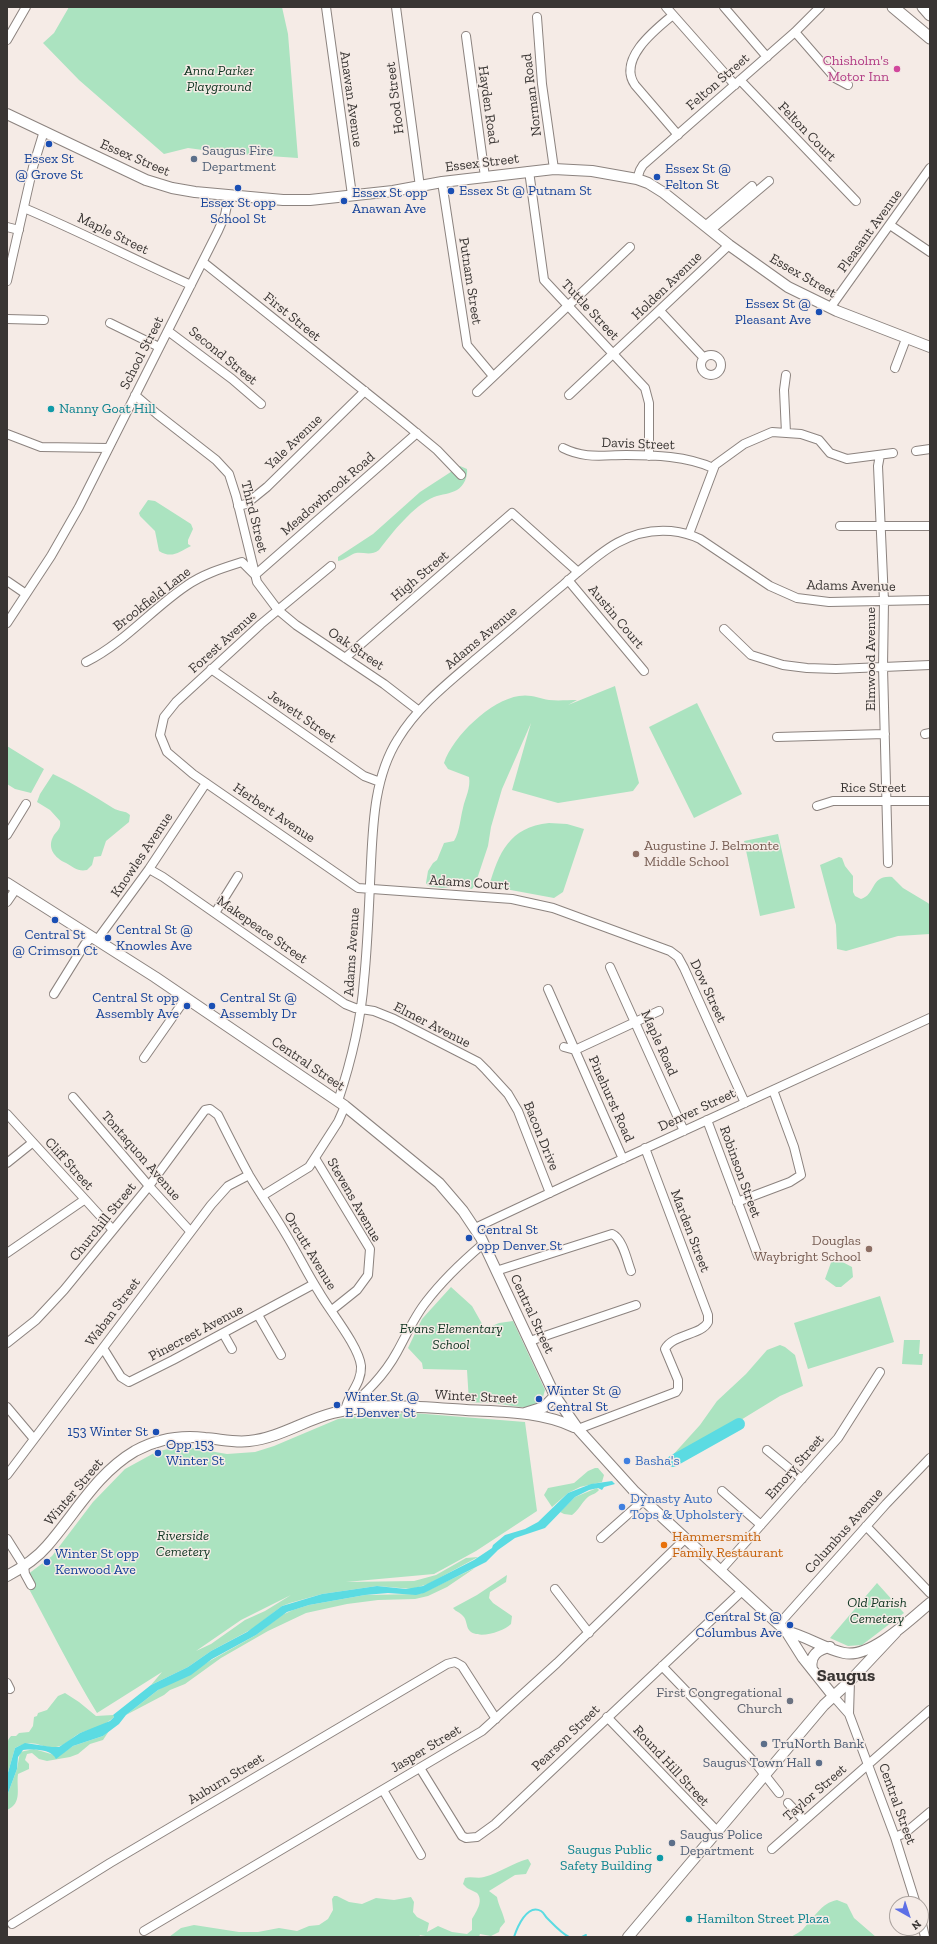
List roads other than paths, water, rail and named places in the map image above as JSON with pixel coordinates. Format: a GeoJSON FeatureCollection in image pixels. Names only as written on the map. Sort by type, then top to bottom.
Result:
{"type":"FeatureCollection","features":[{"type":"Feature","properties":{"kind":"highway"},"geometry":{"type":"LineString","coordinates":[[893,7],[930,38]]}},
{"type":"Feature","properties":{"kind":"highway"},"geometry":{"type":"LineString","coordinates":[[923,7],[930,15]]}},
{"type":"Feature","properties":{"kind":"main road"},"geometry":{"type":"LineString","coordinates":[[898,7],[930,38]]}},
{"type":"Feature","properties":{"kind":"main road","name":"Essex Street"},"geometry":{"type":"LineString","coordinates":[[7,114],[126,172],[157,184],[180,190],[228,195],[293,200],[352,195],[530,171],[554,170],[592,172],[637,179],[658,188],[729,245],[781,282],[830,308],[906,339],[930,347]]}},
{"type":"Feature","properties":{"kind":"main road","name":"Central Street"},"geometry":{"type":"LineString","coordinates":[[7,883],[186,998],[341,1103],[439,1183],[456,1202],[475,1228],[555,1396],[567,1416],[644,1500],[783,1628],[834,1697]]}},
{"type":"Feature","properties":{"kind":"main road","name":"Winter Street"},"geometry":{"type":"LineString","coordinates":[[524,1414],[544,1407],[555,1396]]}},
{"type":"Feature","properties":{"kind":"main road","name":"Winter Street"},"geometry":{"type":"LineString","coordinates":[[7,1576],[24,1566],[46,1547],[103,1476],[119,1462],[137,1450],[161,1440],[182,1437],[240,1441],[258,1440],[328,1414],[369,1407],[524,1414],[555,1419],[578,1429]]}},
{"type":"Feature","properties":{"kind":"main road"},"geometry":{"type":"LineString","coordinates":[[628,1937],[824,1705],[853,1678],[896,1632],[930,1604]]}},
{"type":"Feature","properties":{"kind":"main road"},"geometry":{"type":"LineString","coordinates":[[783,1628],[844,1653],[856,1654],[896,1632]]}},
{"type":"Feature","properties":{"kind":"main road"},"geometry":{"type":"LineString","coordinates":[[812,1669],[811,1661],[813,1657],[820,1650],[830,1647]]}},
{"type":"Feature","properties":{"kind":"main road"},"geometry":{"type":"LineString","coordinates":[[844,1653],[856,1666],[853,1678]]}},
{"type":"Feature","properties":{"kind":"street"},"geometry":{"type":"LineString","coordinates":[[7,40],[25,10],[16,7]]}},
{"type":"Feature","properties":{"kind":"street","name":"Anawan Avenue"},"geometry":{"type":"LineString","coordinates":[[326,7],[352,195]]}},
{"type":"Feature","properties":{"kind":"street","name":"Hood Street"},"geometry":{"type":"LineString","coordinates":[[396,7],[420,187]]}},
{"type":"Feature","properties":{"kind":"street","name":"Felton Court"},"geometry":{"type":"LineString","coordinates":[[666,7],[737,82],[856,201]]}},
{"type":"Feature","properties":{"kind":"street"},"geometry":{"type":"LineString","coordinates":[[724,7],[766,56]]}},
{"type":"Feature","properties":{"kind":"street","name":"Felton Street"},"geometry":{"type":"LineString","coordinates":[[637,179],[642,166],[795,32],[820,7]]}},
{"type":"Feature","properties":{"kind":"street"},"geometry":{"type":"LineString","coordinates":[[673,15],[641,44],[633,60],[631,74],[635,85],[678,135]]}},
{"type":"Feature","properties":{"kind":"street","name":"Norman Road"},"geometry":{"type":"LineString","coordinates":[[537,17],[542,84],[554,170]]}},
{"type":"Feature","properties":{"kind":"street"},"geometry":{"type":"LineString","coordinates":[[795,32],[835,78],[848,84]]}},
{"type":"Feature","properties":{"kind":"street","name":"Hayden Road"},"geometry":{"type":"LineString","coordinates":[[466,36],[485,177]]}},
{"type":"Feature","properties":{"kind":"street"},"geometry":{"type":"LineString","coordinates":[[7,281],[44,131]]}},
{"type":"Feature","properties":{"kind":"street","name":"Pleasant Avenue"},"geometry":{"type":"LineString","coordinates":[[830,308],[930,168]]}},
{"type":"Feature","properties":{"kind":"street","name":"Tuttle Street"},"geometry":{"type":"LineString","coordinates":[[530,171],[544,280],[640,382],[646,392],[648,403],[649,456]]}},
{"type":"Feature","properties":{"kind":"street"},"geometry":{"type":"LineString","coordinates":[[708,228],[769,181]]}},
{"type":"Feature","properties":{"kind":"street","name":"Putnam Street"},"geometry":{"type":"LineString","coordinates":[[442,182],[467,345],[493,376]]}},
{"type":"Feature","properties":{"kind":"street"},"geometry":{"type":"LineString","coordinates":[[708,228],[752,186]]}},
{"type":"Feature","properties":{"kind":"street","name":"School Street"},"geometry":{"type":"LineString","coordinates":[[7,622],[51,556],[79,507],[224,218],[228,195]]}},
{"type":"Feature","properties":{"kind":"street","name":"Maple Street"},"geometry":{"type":"LineString","coordinates":[[24,208],[80,231],[191,285]]}},
{"type":"Feature","properties":{"kind":"street"},"geometry":{"type":"LineString","coordinates":[[890,225],[930,252]]}},
{"type":"Feature","properties":{"kind":"street"},"geometry":{"type":"LineString","coordinates":[[7,228],[19,230]]}},
{"type":"Feature","properties":{"kind":"street","name":"Holden Avenue"},"geometry":{"type":"LineString","coordinates":[[569,395],[614,355],[729,245]]}},
{"type":"Feature","properties":{"kind":"street"},"geometry":{"type":"LineString","coordinates":[[478,392],[493,376],[630,247]]}},
{"type":"Feature","properties":{"kind":"street","name":"First Street"},"geometry":{"type":"LineString","coordinates":[[202,262],[417,433],[437,450],[461,475]]}},
{"type":"Feature","properties":{"kind":"street"},"geometry":{"type":"LineString","coordinates":[[660,311],[704,358]]}},
{"type":"Feature","properties":{"kind":"street"},"geometry":{"type":"LineString","coordinates":[[7,318],[44,320]]}},
{"type":"Feature","properties":{"kind":"street"},"geometry":{"type":"LineString","coordinates":[[110,323],[159,347]]}},
{"type":"Feature","properties":{"kind":"street","name":"Second Street"},"geometry":{"type":"LineString","coordinates":[[168,331],[232,379],[262,404]]}},
{"type":"Feature","properties":{"kind":"street"},"geometry":{"type":"LineString","coordinates":[[895,368],[906,339]]}},
{"type":"Feature","properties":{"kind":"street"},"geometry":{"type":"LineString","coordinates":[[786,375],[784,390],[786,433]]}},
{"type":"Feature","properties":{"kind":"street","name":"Yale Avenue"},"geometry":{"type":"LineString","coordinates":[[238,506],[246,504],[267,487],[365,391]]}},
{"type":"Feature","properties":{"kind":"street","name":"Third Street"},"geometry":{"type":"LineString","coordinates":[[136,395],[157,414],[216,460],[229,474],[257,582],[278,610]]}},
{"type":"Feature","properties":{"kind":"street"},"geometry":{"type":"LineString","coordinates":[[689,534],[713,468],[717,462],[744,444],[772,432],[801,434],[819,440],[830,453],[847,459],[893,454]]}},
{"type":"Feature","properties":{"kind":"street","name":"Meadowbrook Road"},"geometry":{"type":"LineString","coordinates":[[255,575],[417,433]]}},
{"type":"Feature","properties":{"kind":"street"},"geometry":{"type":"LineString","coordinates":[[7,434],[41,447],[108,448]]}},
{"type":"Feature","properties":{"kind":"street","name":"Davis Street"},"geometry":{"type":"LineString","coordinates":[[563,448],[576,454],[590,456],[649,456],[696,461],[713,468]]}},
{"type":"Feature","properties":{"kind":"street"},"geometry":{"type":"LineString","coordinates":[[916,451],[930,449]]}},
{"type":"Feature","properties":{"kind":"street","name":"Elmwood Avenue"},"geometry":{"type":"LineString","coordinates":[[880,455],[878,466],[884,600],[883,667],[888,863]]}},
{"type":"Feature","properties":{"kind":"street","name":"High Street"},"geometry":{"type":"LineString","coordinates":[[345,658],[512,513],[578,572]]}},
{"type":"Feature","properties":{"kind":"street"},"geometry":{"type":"LineString","coordinates":[[840,526],[930,526]]}},
{"type":"Feature","properties":{"kind":"street","name":"Adams Avenue"},"geometry":{"type":"LineString","coordinates":[[262,1196],[309,1168],[338,1122],[344,1081],[361,1009],[365,969],[373,825],[380,782],[391,751],[403,730],[419,710],[446,685],[578,572],[612,546],[635,534],[665,531],[689,534],[711,546],[770,586],[797,598],[821,602],[930,600]]}},
{"type":"Feature","properties":{"kind":"street","name":"Brookfield Lane"},"geometry":{"type":"LineString","coordinates":[[86,662],[113,646],[186,586],[210,573],[242,562],[255,575]]}},
{"type":"Feature","properties":{"kind":"street","name":"Forest Avenue"},"geometry":{"type":"LineString","coordinates":[[167,752],[160,735],[164,717],[211,669],[330,566]]}},
{"type":"Feature","properties":{"kind":"street","name":"Austin Court"},"geometry":{"type":"LineString","coordinates":[[568,580],[644,670]]}},
{"type":"Feature","properties":{"kind":"street"},"geometry":{"type":"LineString","coordinates":[[7,581],[26,594]]}},
{"type":"Feature","properties":{"kind":"street","name":"Oak Street"},"geometry":{"type":"LineString","coordinates":[[278,610],[296,625],[419,710]]}},
{"type":"Feature","properties":{"kind":"street"},"geometry":{"type":"LineString","coordinates":[[724,629],[751,655],[783,665],[836,670],[930,665]]}},
{"type":"Feature","properties":{"kind":"street","name":"Jewett Street"},"geometry":{"type":"LineString","coordinates":[[211,669],[364,776],[380,782]]}},
{"type":"Feature","properties":{"kind":"street"},"geometry":{"type":"LineString","coordinates":[[777,737],[885,734]]}},
{"type":"Feature","properties":{"kind":"street","name":"Herbert Avenue"},"geometry":{"type":"LineString","coordinates":[[167,752],[206,783],[358,888],[369,889]]}},
{"type":"Feature","properties":{"kind":"street","name":"Knowles Avenue"},"geometry":{"type":"LineString","coordinates":[[54,994],[85,944],[94,939],[149,869],[206,783]]}},
{"type":"Feature","properties":{"kind":"street","name":"Rice Street"},"geometry":{"type":"LineString","coordinates":[[817,806],[833,801],[930,801]]}},
{"type":"Feature","properties":{"kind":"street"},"geometry":{"type":"LineString","coordinates":[[7,835],[26,804]]}},
{"type":"Feature","properties":{"kind":"street","name":"Makepeace Street"},"geometry":{"type":"LineString","coordinates":[[149,869],[163,877],[345,1004],[361,1009]]}},
{"type":"Feature","properties":{"kind":"street"},"geometry":{"type":"LineString","coordinates":[[215,913],[238,876]]}},
{"type":"Feature","properties":{"kind":"street"},"geometry":{"type":"LineString","coordinates":[[7,902],[16,889]]}},
{"type":"Feature","properties":{"kind":"street","name":"Adams Court"},"geometry":{"type":"LineString","coordinates":[[369,889],[512,899],[537,903],[565,912]]}},
{"type":"Feature","properties":{"kind":"street","name":"Dow Street"},"geometry":{"type":"LineString","coordinates":[[565,912],[658,945],[678,957],[745,1103]]}},
{"type":"Feature","properties":{"kind":"street","name":"Maple Road"},"geometry":{"type":"LineString","coordinates":[[610,967],[684,1130]]}},
{"type":"Feature","properties":{"kind":"street","name":"Pinehurst Road"},"geometry":{"type":"LineString","coordinates":[[548,989],[623,1158]]}},
{"type":"Feature","properties":{"kind":"street"},"geometry":{"type":"LineString","coordinates":[[144,1058],[186,998]]}},
{"type":"Feature","properties":{"kind":"street","name":"Elmer Avenue"},"geometry":{"type":"LineString","coordinates":[[361,1009],[374,1011],[394,1019],[478,1062],[488,1072]]}},
{"type":"Feature","properties":{"kind":"street"},"geometry":{"type":"LineString","coordinates":[[575,1050],[659,1011]]}},
{"type":"Feature","properties":{"kind":"street","name":"Denver Street"},"geometry":{"type":"LineString","coordinates":[[475,1228],[623,1158],[930,1018]]}},
{"type":"Feature","properties":{"kind":"street","name":"Pinehurst Road"},"geometry":{"type":"LineString","coordinates":[[564,1047],[575,1050]]}},
{"type":"Feature","properties":{"kind":"street","name":"Bacon Drive"},"geometry":{"type":"LineString","coordinates":[[488,1072],[508,1094],[518,1111],[550,1193]]}},
{"type":"Feature","properties":{"kind":"street"},"geometry":{"type":"LineString","coordinates":[[737,1202],[790,1182],[801,1175],[794,1147],[774,1090]]}},
{"type":"Feature","properties":{"kind":"street","name":"Tontaquon Avenue"},"geometry":{"type":"LineString","coordinates":[[73,1097],[149,1186],[190,1231]]}},
{"type":"Feature","properties":{"kind":"street","name":"Churchill Street"},"geometry":{"type":"LineString","coordinates":[[7,1343],[47,1308],[149,1186],[205,1110],[210,1109]]}},
{"type":"Feature","properties":{"kind":"street","name":"Orcutt Avenue"},"geometry":{"type":"LineString","coordinates":[[210,1109],[218,1115],[249,1175],[314,1284],[332,1310],[352,1346],[361,1368],[357,1384],[346,1401],[345,1411]]}},
{"type":"Feature","properties":{"kind":"street","name":"Cliff Street"},"geometry":{"type":"LineString","coordinates":[[7,1114],[112,1230]]}},
{"type":"Feature","properties":{"kind":"street","name":"Robinson Street"},"geometry":{"type":"LineString","coordinates":[[707,1120],[758,1256]]}},
{"type":"Feature","properties":{"kind":"street"},"geometry":{"type":"LineString","coordinates":[[7,1163],[32,1142]]}},
{"type":"Feature","properties":{"kind":"street","name":"Marden Street"},"geometry":{"type":"LineString","coordinates":[[578,1429],[676,1392],[678,1389],[678,1380],[665,1349],[669,1343],[707,1324],[708,1315],[645,1148]]}},
{"type":"Feature","properties":{"kind":"street","name":"Stevens Avenue"},"geometry":{"type":"LineString","coordinates":[[314,1158],[370,1249],[368,1275],[357,1290],[332,1310]]}},
{"type":"Feature","properties":{"kind":"street","name":"Waban Street"},"geometry":{"type":"LineString","coordinates":[[7,1475],[190,1231],[228,1186],[249,1175]]}},
{"type":"Feature","properties":{"kind":"street"},"geometry":{"type":"LineString","coordinates":[[7,1253],[84,1200]]}},
{"type":"Feature","properties":{"kind":"street"},"geometry":{"type":"LineString","coordinates":[[496,1271],[612,1234],[618,1238],[631,1271]]}},
{"type":"Feature","properties":{"kind":"street"},"geometry":{"type":"LineString","coordinates":[[345,1411],[363,1396],[385,1371],[397,1353],[422,1308],[436,1290],[483,1244]]}},
{"type":"Feature","properties":{"kind":"street","name":"Pinecrest Avenue"},"geometry":{"type":"LineString","coordinates":[[103,1348],[121,1377],[125,1381],[130,1382],[223,1334],[314,1284]]}},
{"type":"Feature","properties":{"kind":"street"},"geometry":{"type":"LineString","coordinates":[[530,1341],[636,1305]]}},
{"type":"Feature","properties":{"kind":"street"},"geometry":{"type":"LineString","coordinates":[[258,1315],[281,1355]]}},
{"type":"Feature","properties":{"kind":"street"},"geometry":{"type":"LineString","coordinates":[[223,1334],[232,1349]]}},
{"type":"Feature","properties":{"kind":"street","name":"Emory Street"},"geometry":{"type":"LineString","coordinates":[[720,1571],[838,1438],[880,1372]]}},
{"type":"Feature","properties":{"kind":"street"},"geometry":{"type":"LineString","coordinates":[[7,1407],[34,1439]]}},
{"type":"Feature","properties":{"kind":"street"},"geometry":{"type":"LineString","coordinates":[[766,1450],[802,1479]]}},
{"type":"Feature","properties":{"kind":"street","name":"Columbus Avenue"},"geometry":{"type":"LineString","coordinates":[[783,1628],[866,1526],[930,1458]]}},
{"type":"Feature","properties":{"kind":"street"},"geometry":{"type":"LineString","coordinates":[[722,1491],[761,1525]]}},
{"type":"Feature","properties":{"kind":"street"},"geometry":{"type":"LineString","coordinates":[[601,1538],[644,1500]]}},
{"type":"Feature","properties":{"kind":"street"},"geometry":{"type":"LineString","coordinates":[[866,1526],[930,1593]]}},
{"type":"Feature","properties":{"kind":"street"},"geometry":{"type":"LineString","coordinates":[[7,1539],[24,1566],[25,1574],[31,1585]]}},
{"type":"Feature","properties":{"kind":"street","name":"Jasper Street"},"geometry":{"type":"LineString","coordinates":[[144,1931],[482,1731],[589,1633],[685,1539]]}},
{"type":"Feature","properties":{"kind":"street"},"geometry":{"type":"LineString","coordinates":[[555,1589],[589,1633]]}},
{"type":"Feature","properties":{"kind":"street","name":"Pearson Street"},"geometry":{"type":"LineString","coordinates":[[420,1768],[462,1836],[466,1838],[483,1835],[513,1809],[607,1717],[742,1591]]}},
{"type":"Feature","properties":{"kind":"street","name":"Auburn Street"},"geometry":{"type":"LineString","coordinates":[[12,1924],[110,1863],[441,1667],[456,1662],[462,1666],[468,1673],[496,1719]]}},
{"type":"Feature","properties":{"kind":"street"},"geometry":{"type":"LineString","coordinates":[[662,1666],[757,1765],[764,1776],[778,1792]]}},
{"type":"Feature","properties":{"kind":"street","name":"Central Street"},"geometry":{"type":"LineString","coordinates":[[849,1714],[853,1678]]}},
{"type":"Feature","properties":{"kind":"street","name":"Central Street"},"geometry":{"type":"LineString","coordinates":[[834,1697],[849,1714],[895,1837],[913,1896]]}},
{"type":"Feature","properties":{"kind":"street","name":"Taylor Street"},"geometry":{"type":"LineString","coordinates":[[772,1849],[930,1710]]}},
{"type":"Feature","properties":{"kind":"street","name":"Round Hill Street"},"geometry":{"type":"LineString","coordinates":[[607,1717],[717,1831]]}},
{"type":"Feature","properties":{"kind":"street"},"geometry":{"type":"LineString","coordinates":[[383,1790],[421,1855]]}},
{"type":"Feature","properties":{"kind":"street"},"geometry":{"type":"LineString","coordinates":[[788,1803],[804,1820]]}},
{"type":"Feature","properties":{"kind":"street"},"geometry":{"type":"LineString","coordinates":[[895,1837],[907,1832],[930,1812]]}},
{"type":"Feature","properties":{"kind":"water"},"geometry":{"type":"Polygon","coordinates":[[[612,1481],[615,1484],[604,1487],[602,1490],[598,1488],[589,1490],[575,1497],[545,1528],[515,1538],[498,1550],[486,1562],[424,1593],[416,1595],[388,1593],[365,1595],[309,1605],[287,1612],[256,1635],[212,1659],[191,1675],[158,1690],[126,1715],[119,1724],[103,1736],[73,1746],[56,1759],[46,1751],[23,1750],[18,1757],[17,1769],[7,1796],[7,1776],[15,1748],[25,1743],[59,1747],[80,1733],[110,1721],[114,1717],[113,1715],[151,1685],[188,1667],[211,1651],[247,1632],[282,1606],[322,1594],[377,1586],[406,1589],[423,1586],[474,1560],[492,1548],[493,1545],[505,1535],[525,1529],[538,1522],[568,1493],[591,1484],[612,1481]]]}},
{"type":"Feature","properties":{"kind":"waterway"},"geometry":{"type":"LineString","coordinates":[[673,1461],[739,1424]]}},
{"type":"Feature","properties":{"kind":"waterway"},"geometry":{"type":"LineString","coordinates":[[514,1937],[523,1918],[531,1910],[536,1909],[541,1911],[558,1929],[569,1937]]}},
{"type":"Feature","properties":{"kind":"waterway"},"geometry":{"type":"LineString","coordinates":[[582,1937],[586,1935]]}},
{"type":"Feature","properties":{"kind":"place","name":"Chisholm's Motor Inn"},"geometry":{"type":"Point","coordinates":[897,69]}},
{"type":"Feature","properties":{"kind":"place","name":"Essex St @ Grove St"},"geometry":{"type":"Point","coordinates":[49,144]}},
{"type":"Feature","properties":{"kind":"place","name":"Saugus Fire Department"},"geometry":{"type":"Point","coordinates":[194,159]}},
{"type":"Feature","properties":{"kind":"place","name":"Essex St @ Felton St"},"geometry":{"type":"Point","coordinates":[657,177]}},
{"type":"Feature","properties":{"kind":"place","name":"Essex St opp School St"},"geometry":{"type":"Point","coordinates":[238,188]}},
{"type":"Feature","properties":{"kind":"place","name":"Essex St @ Putnam St"},"geometry":{"type":"Point","coordinates":[451,191]}},
{"type":"Feature","properties":{"kind":"place","name":"Essex St opp Anawan Ave"},"geometry":{"type":"Point","coordinates":[344,201]}},
{"type":"Feature","properties":{"kind":"place","name":"Essex St @ Pleasant Ave"},"geometry":{"type":"Point","coordinates":[819,312]}},
{"type":"Feature","properties":{"kind":"place","name":"Nanny Goat Hill"},"geometry":{"type":"Point","coordinates":[51,409]}},
{"type":"Feature","properties":{"kind":"place","name":"Augustine J. Belmonte Middle School"},"geometry":{"type":"Point","coordinates":[636,854]}},
{"type":"Feature","properties":{"kind":"place","name":"Central St @ Crimson Ct"},"geometry":{"type":"Point","coordinates":[55,920]}},
{"type":"Feature","properties":{"kind":"place","name":"Central St @ Knowles Ave"},"geometry":{"type":"Point","coordinates":[108,938]}},
{"type":"Feature","properties":{"kind":"place","name":"Central St opp Assembly Ave"},"geometry":{"type":"Point","coordinates":[187,1006]}},
{"type":"Feature","properties":{"kind":"place","name":"Central St @ Assembly Dr"},"geometry":{"type":"Point","coordinates":[212,1006]}},
{"type":"Feature","properties":{"kind":"place","name":"Central St opp Denver St"},"geometry":{"type":"Point","coordinates":[469,1238]}},
{"type":"Feature","properties":{"kind":"place","name":"Douglas Waybright School"},"geometry":{"type":"Point","coordinates":[869,1249]}},
{"type":"Feature","properties":{"kind":"place","name":"Winter St @ Central St"},"geometry":{"type":"Point","coordinates":[539,1399]}},
{"type":"Feature","properties":{"kind":"place","name":"Winter St @ E Denver St"},"geometry":{"type":"Point","coordinates":[337,1405]}},
{"type":"Feature","properties":{"kind":"place","name":"153 Winter St"},"geometry":{"type":"Point","coordinates":[156,1432]}},
{"type":"Feature","properties":{"kind":"place","name":"Opp 153 Winter St"},"geometry":{"type":"Point","coordinates":[158,1453]}},
{"type":"Feature","properties":{"kind":"place","name":"Basha's"},"geometry":{"type":"Point","coordinates":[627,1461]}},
{"type":"Feature","properties":{"kind":"place","name":"Dynasty Auto Tops & Upholstery"},"geometry":{"type":"Point","coordinates":[622,1507]}},
{"type":"Feature","properties":{"kind":"place","name":"Hammersmith Family Restaurant"},"geometry":{"type":"Point","coordinates":[664,1545]}},
{"type":"Feature","properties":{"kind":"place","name":"Winter St opp Kenwood Ave"},"geometry":{"type":"Point","coordinates":[47,1562]}},
{"type":"Feature","properties":{"kind":"place","name":"Central St @ Columbus Ave"},"geometry":{"type":"Point","coordinates":[790,1625]}},
{"type":"Feature","properties":{"kind":"place","name":"First Congregational Church"},"geometry":{"type":"Point","coordinates":[790,1701]}},
{"type":"Feature","properties":{"kind":"place","name":"TruNorth Bank"},"geometry":{"type":"Point","coordinates":[764,1744]}},
{"type":"Feature","properties":{"kind":"place","name":"Saugus Town Hall"},"geometry":{"type":"Point","coordinates":[819,1763]}},
{"type":"Feature","properties":{"kind":"place","name":"Saugus Police Department"},"geometry":{"type":"Point","coordinates":[672,1843]}},
{"type":"Feature","properties":{"kind":"place","name":"Saugus Public Safety Building"},"geometry":{"type":"Point","coordinates":[660,1858]}},
{"type":"Feature","properties":{"kind":"place","name":"Hamilton Street Plaza"},"geometry":{"type":"Point","coordinates":[689,1919]}},
{"type":"Feature","properties":{"kind":"district","name":"Saugus"},"geometry":{"type":"Point","coordinates":[846,1676]}},
{"type":"Feature","properties":{"kind":"park label","name":"Anna Parker Playground"},"geometry":{"type":"Point","coordinates":[219,80]}},
{"type":"Feature","properties":{"kind":"park label","name":"Evans Elementary School"},"geometry":{"type":"Point","coordinates":[451,1338]}},
{"type":"Feature","properties":{"kind":"park label","name":"Riverside Cemetery"},"geometry":{"type":"Point","coordinates":[183,1544]}},
{"type":"Feature","properties":{"kind":"park label","name":"Old Parish Cemetery"},"geometry":{"type":"Point","coordinates":[877,1612]}}]}
